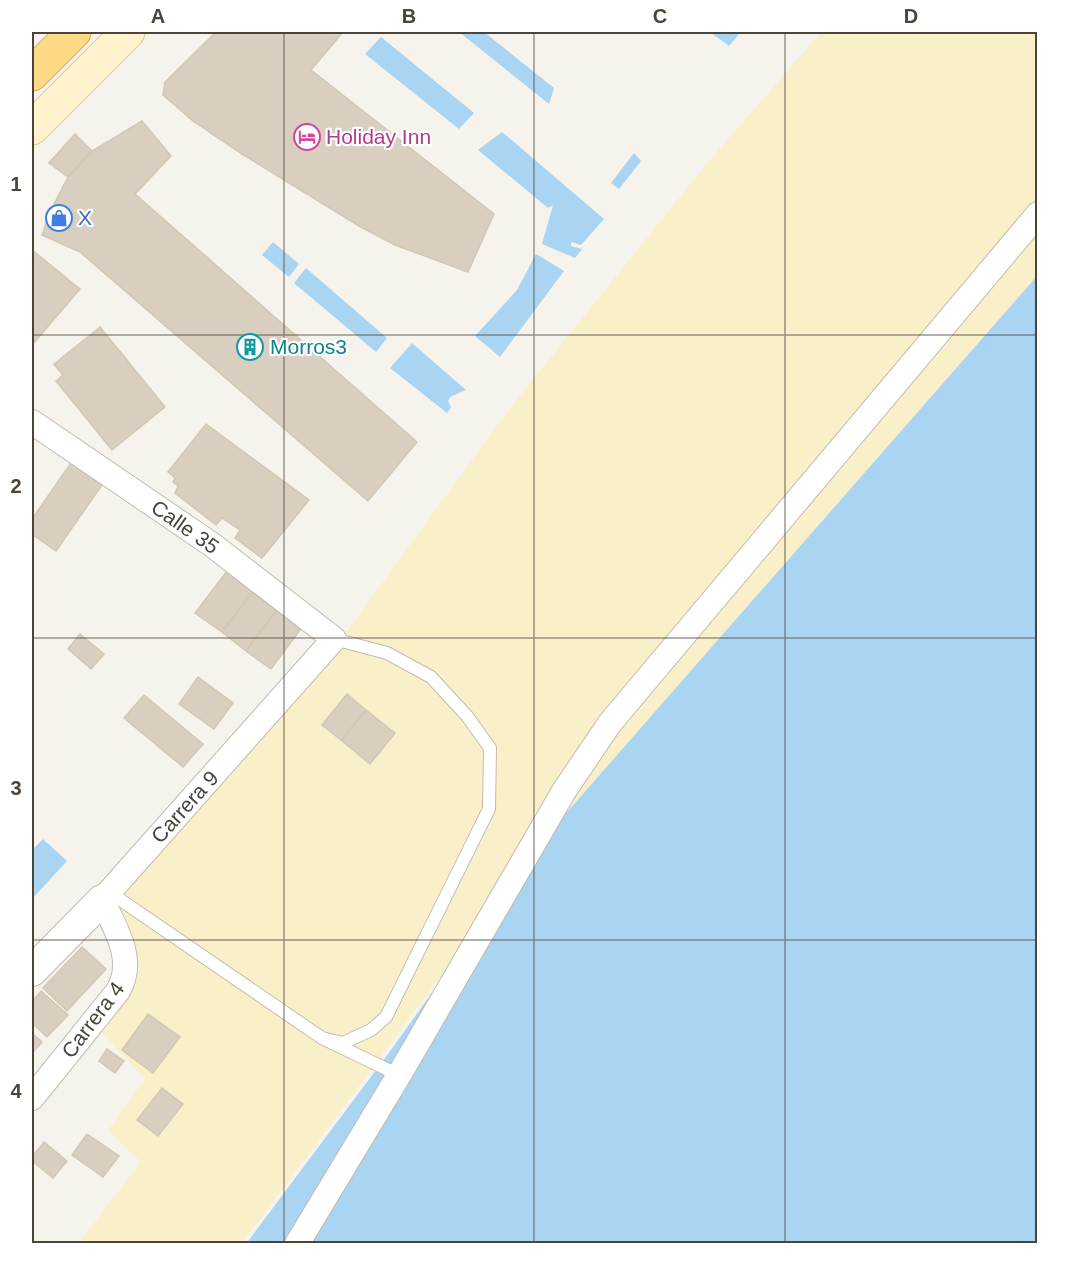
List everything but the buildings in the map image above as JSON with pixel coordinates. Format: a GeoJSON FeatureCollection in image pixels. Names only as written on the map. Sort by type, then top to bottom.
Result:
{"type":"FeatureCollection","features":[{"type":"Feature","properties":{"kind":"highway"},"geometry":{"type":"LineString","coordinates":[[32,74],[74,32]]}},
{"type":"Feature","properties":{"kind":"main road"},"geometry":{"type":"LineString","coordinates":[[32,128],[128,32]]}},
{"type":"Feature","properties":{"kind":"street"},"geometry":{"type":"LineString","coordinates":[[297,1244],[399,1075],[564,791],[610,723],[1038,214]]}},
{"type":"Feature","properties":{"kind":"street","name":"Calle 35"},"geometry":{"type":"LineString","coordinates":[[32,422],[211,544],[334,639]]}},
{"type":"Feature","properties":{"kind":"street","name":"Carrera 9"},"geometry":{"type":"LineString","coordinates":[[32,971],[106,896],[334,639]]}},
{"type":"Feature","properties":{"kind":"street","name":"Carrera 4"},"geometry":{"type":"LineString","coordinates":[[32,1098],[118,992],[126,977],[125,948],[106,896]]}},
{"type":"Feature","properties":{"kind":"lane"},"geometry":{"type":"LineString","coordinates":[[322,1038],[343,1043],[371,1030],[386,1017],[489,809],[490,748],[467,716],[431,677],[387,653],[334,639]]}},
{"type":"Feature","properties":{"kind":"lane"},"geometry":{"type":"LineString","coordinates":[[106,896],[322,1038],[399,1075]]}},
{"type":"Feature","properties":{"kind":"sand"},"geometry":{"type":"Polygon","coordinates":[[[821,32],[1037,32],[1037,276],[539,844],[242,1243],[78,1244],[141,1162],[108,1130],[145,1079],[99,1030],[140,969],[109,910],[342,638],[507,412],[703,168],[821,32]]]}},
{"type":"Feature","properties":{"kind":"water"},"geometry":{"type":"Polygon","coordinates":[[[459,32],[484,32],[554,88],[549,104],[459,32]]]}},
{"type":"Feature","properties":{"kind":"water"},"geometry":{"type":"Polygon","coordinates":[[[710,32],[741,32],[729,46],[710,32]]]}},
{"type":"Feature","properties":{"kind":"water"},"geometry":{"type":"Polygon","coordinates":[[[381,37],[474,113],[459,129],[365,54],[381,37]]]}},
{"type":"Feature","properties":{"kind":"water"},"geometry":{"type":"Polygon","coordinates":[[[502,132],[604,219],[581,245],[571,242],[571,246],[582,249],[575,258],[542,244],[553,205],[548,208],[478,150],[502,132]]]}},
{"type":"Feature","properties":{"kind":"water"},"geometry":{"type":"Polygon","coordinates":[[[634,153],[641,161],[619,189],[611,183],[634,153]]]}},
{"type":"Feature","properties":{"kind":"water"},"geometry":{"type":"Polygon","coordinates":[[[273,242],[299,264],[289,277],[262,255],[273,242]]]}},
{"type":"Feature","properties":{"kind":"water"},"geometry":{"type":"Polygon","coordinates":[[[536,254],[564,271],[500,357],[475,336],[517,290],[536,254]]]}},
{"type":"Feature","properties":{"kind":"water"},"geometry":{"type":"Polygon","coordinates":[[[306,268],[387,338],[376,352],[294,283],[306,268]]]}},
{"type":"Feature","properties":{"kind":"water"},"geometry":{"type":"Polygon","coordinates":[[[1037,276],[1037,1243],[246,1244],[388,1054],[539,844],[1037,276]]]}},
{"type":"Feature","properties":{"kind":"water"},"geometry":{"type":"Polygon","coordinates":[[[412,343],[466,390],[450,397],[448,401],[451,407],[447,413],[390,368],[412,343]]]}},
{"type":"Feature","properties":{"kind":"water"},"geometry":{"type":"Polygon","coordinates":[[[43,839],[67,861],[32,899],[32,850],[43,839]]]}},
{"type":"Feature","properties":{"kind":"place","name":"Holiday Inn"},"geometry":{"type":"Point","coordinates":[307,137]}},
{"type":"Feature","properties":{"kind":"place","name":"X"},"geometry":{"type":"Point","coordinates":[59,218]}},
{"type":"Feature","properties":{"kind":"place","name":"Morros3"},"geometry":{"type":"Point","coordinates":[250,347]}}]}
